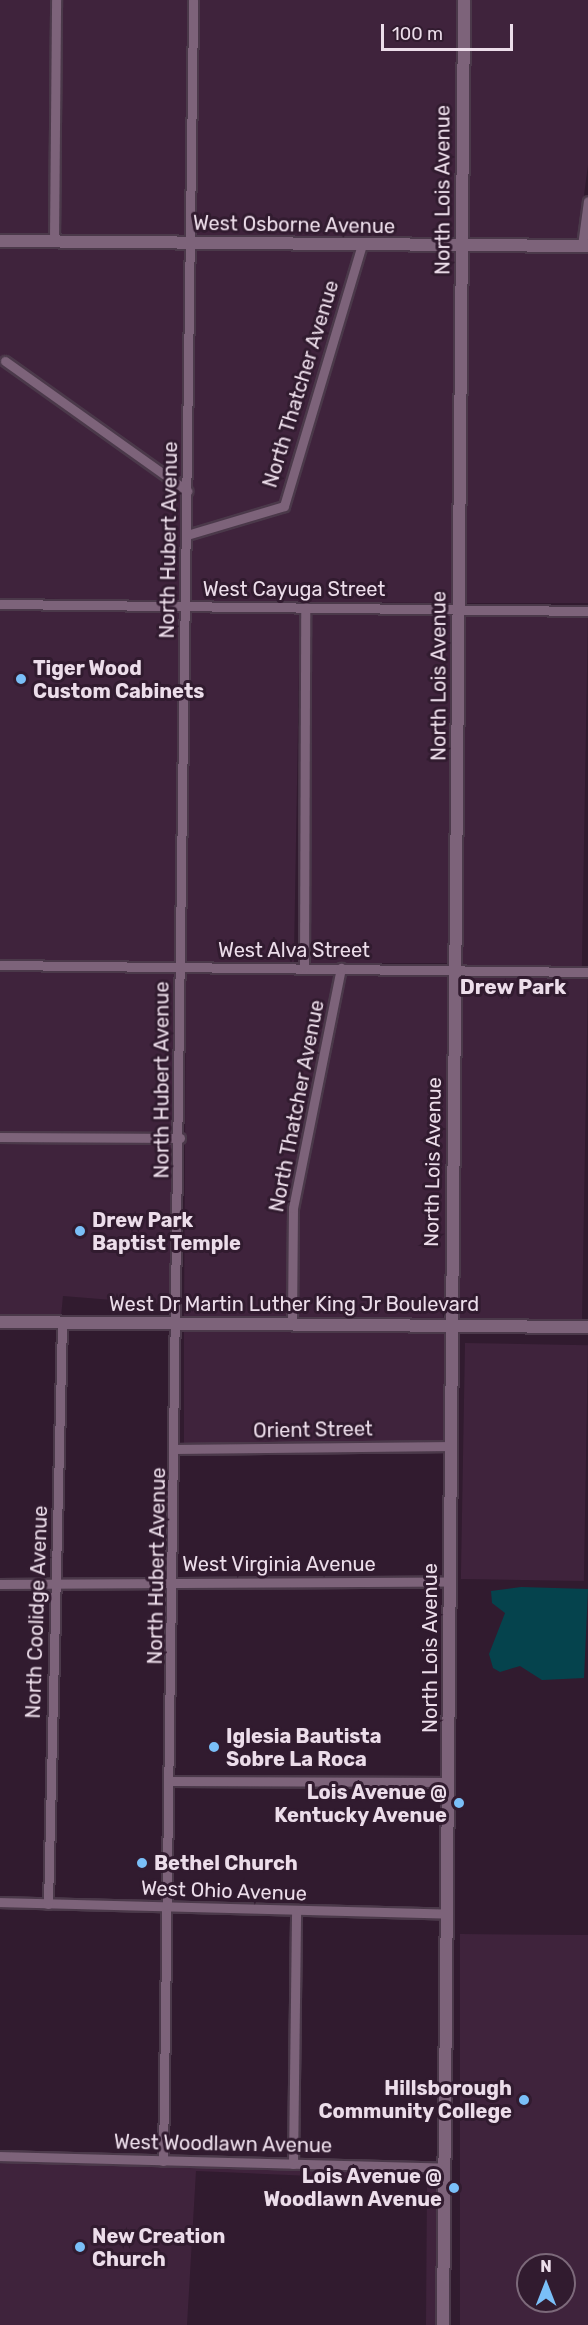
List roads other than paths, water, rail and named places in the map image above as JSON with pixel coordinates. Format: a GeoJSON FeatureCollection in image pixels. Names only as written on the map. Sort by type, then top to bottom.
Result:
{"type":"FeatureCollection","features":[{"type":"Feature","properties":{"kind":"street"},"geometry":{"type":"LineString","coordinates":[[54,242],[56,0]]}},
{"type":"Feature","properties":{"kind":"street","name":"North Hubert Avenue"},"geometry":{"type":"LineString","coordinates":[[163,2161],[170,1907],[179,1322],[193,0]]}},
{"type":"Feature","properties":{"kind":"street","name":"North Lois Avenue"},"geometry":{"type":"LineString","coordinates":[[443,2325],[464,0]]}},
{"type":"Feature","properties":{"kind":"street"},"geometry":{"type":"LineString","coordinates":[[585,246],[588,201]]}},
{"type":"Feature","properties":{"kind":"street","name":"West Osborne Avenue"},"geometry":{"type":"LineString","coordinates":[[0,241],[463,248],[585,246]]}},
{"type":"Feature","properties":{"kind":"street","name":"North Thatcher Avenue"},"geometry":{"type":"LineString","coordinates":[[187,535],[284,506],[362,245]]}},
{"type":"Feature","properties":{"kind":"street"},"geometry":{"type":"LineString","coordinates":[[5,362],[187,491]]}},
{"type":"Feature","properties":{"kind":"street","name":"West Cayuga Street"},"geometry":{"type":"LineString","coordinates":[[0,604],[588,611]]}},
{"type":"Feature","properties":{"kind":"street"},"geometry":{"type":"LineString","coordinates":[[304,968],[305,607]]}},
{"type":"Feature","properties":{"kind":"street","name":"West Alva Street"},"geometry":{"type":"LineString","coordinates":[[0,965],[588,972]]}},
{"type":"Feature","properties":{"kind":"street","name":"North Thatcher Avenue"},"geometry":{"type":"LineString","coordinates":[[292,1322],[293,1208],[341,968]]}},
{"type":"Feature","properties":{"kind":"street"},"geometry":{"type":"LineString","coordinates":[[0,1137],[180,1138]]}},
{"type":"Feature","properties":{"kind":"street","name":"West Dr Martin Luther King Jr Boulevard"},"geometry":{"type":"LineString","coordinates":[[0,1322],[451,1323],[588,1327]]}},
{"type":"Feature","properties":{"kind":"street","name":"North Coolidge Avenue"},"geometry":{"type":"LineString","coordinates":[[48,1904],[52,1584],[58,1575],[62,1322]]}},
{"type":"Feature","properties":{"kind":"street","name":"Orient Street"},"geometry":{"type":"LineString","coordinates":[[177,1449],[450,1446]]}},
{"type":"Feature","properties":{"kind":"street","name":"West Virginia Avenue"},"geometry":{"type":"LineString","coordinates":[[0,1584],[450,1582]]}},
{"type":"Feature","properties":{"kind":"street"},"geometry":{"type":"LineString","coordinates":[[172,1781],[449,1782]]}},
{"type":"Feature","properties":{"kind":"street","name":"West Ohio Avenue"},"geometry":{"type":"LineString","coordinates":[[0,1902],[448,1914]]}},
{"type":"Feature","properties":{"kind":"street"},"geometry":{"type":"LineString","coordinates":[[293,2164],[296,1911]]}},
{"type":"Feature","properties":{"kind":"street","name":"West Woodlawn Avenue"},"geometry":{"type":"LineString","coordinates":[[0,2156],[445,2168]]}},
{"type":"Feature","properties":{"kind":"place","name":"Tiger Wood Custom Cabinets"},"geometry":{"type":"Point","coordinates":[21,679]}},
{"type":"Feature","properties":{"kind":"place","name":"Drew Park Baptist Temple"},"geometry":{"type":"Point","coordinates":[80,1231]}},
{"type":"Feature","properties":{"kind":"place","name":"Iglesia Bautista Sobre La Roca"},"geometry":{"type":"Point","coordinates":[214,1747]}},
{"type":"Feature","properties":{"kind":"place","name":"Lois Avenue @ Kentucky Avenue"},"geometry":{"type":"Point","coordinates":[459,1803]}},
{"type":"Feature","properties":{"kind":"place","name":"Bethel Church"},"geometry":{"type":"Point","coordinates":[142,1863]}},
{"type":"Feature","properties":{"kind":"place","name":"Hillsborough Community College"},"geometry":{"type":"Point","coordinates":[524,2100]}},
{"type":"Feature","properties":{"kind":"place","name":"Lois Avenue @ Woodlawn Avenue"},"geometry":{"type":"Point","coordinates":[454,2188]}},
{"type":"Feature","properties":{"kind":"place","name":"New Creation Church"},"geometry":{"type":"Point","coordinates":[80,2247]}},
{"type":"Feature","properties":{"kind":"district","name":"Drew Park"},"geometry":{"type":"Point","coordinates":[513,987]}}]}
